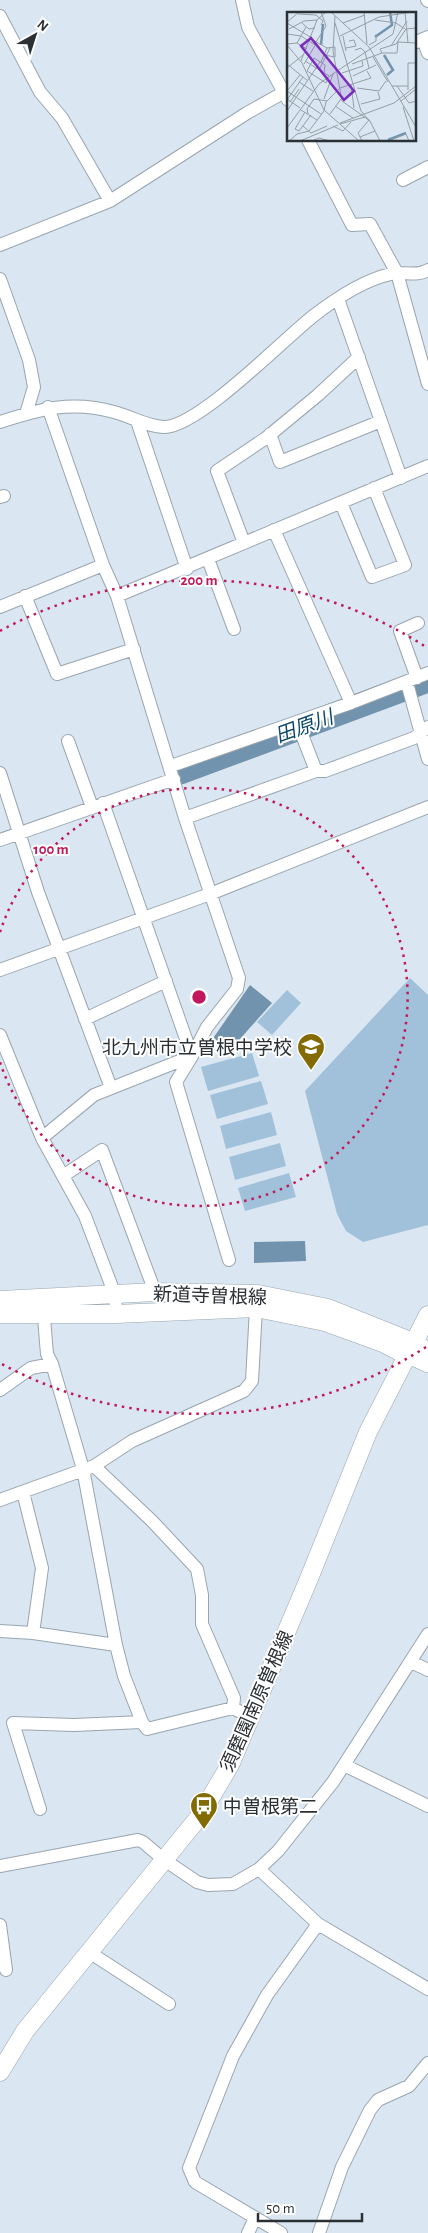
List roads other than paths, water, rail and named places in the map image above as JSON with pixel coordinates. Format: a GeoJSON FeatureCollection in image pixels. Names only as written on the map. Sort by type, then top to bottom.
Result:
{"type":"FeatureCollection","features":[{"type":"Feature","properties":{"kind":"main road","name":"新道寺曽根線"},"geometry":{"type":"LineString","coordinates":[[0,1314],[115,1295],[155,1292],[258,1294],[328,1308],[416,1348]]}},
{"type":"Feature","properties":{"kind":"main road","name":"新道寺曽根線"},"geometry":{"type":"LineString","coordinates":[[0,1300],[116,1314],[256,1308],[325,1322],[383,1343],[416,1348]]}},
{"type":"Feature","properties":{"kind":"main road","name":"須磨園南原曽根線"},"geometry":{"type":"LineString","coordinates":[[0,2072],[24,2031],[198,1817],[230,1765],[368,1432],[416,1348],[428,1315]]}},
{"type":"Feature","properties":{"kind":"street"},"geometry":{"type":"LineString","coordinates":[[0,245],[110,201],[287,94],[248,27],[242,0]]}},
{"type":"Feature","properties":{"kind":"street"},"geometry":{"type":"LineString","coordinates":[[0,16],[40,92],[62,118],[110,201]]}},
{"type":"Feature","properties":{"kind":"street"},"geometry":{"type":"LineString","coordinates":[[422,40],[428,53]]}},
{"type":"Feature","properties":{"kind":"street"},"geometry":{"type":"LineString","coordinates":[[309,141],[352,225],[370,224],[397,273],[428,384]]}},
{"type":"Feature","properties":{"kind":"street"},"geometry":{"type":"LineString","coordinates":[[403,180],[428,167]]}},
{"type":"Feature","properties":{"kind":"street"},"geometry":{"type":"LineString","coordinates":[[0,422],[48,407],[74,405],[114,412],[137,421],[166,427],[192,417],[251,372],[312,317],[353,289],[397,273],[420,274],[428,270]]}},
{"type":"Feature","properties":{"kind":"street"},"geometry":{"type":"LineString","coordinates":[[0,279],[29,360],[34,387],[26,414]]}},
{"type":"Feature","properties":{"kind":"street"},"geometry":{"type":"LineString","coordinates":[[338,299],[401,478]]}},
{"type":"Feature","properties":{"kind":"street"},"geometry":{"type":"LineString","coordinates":[[244,543],[217,471],[270,434],[318,395],[359,357]]}},
{"type":"Feature","properties":{"kind":"street"},"geometry":{"type":"LineString","coordinates":[[48,407],[103,565],[117,596],[171,766],[185,818],[239,978],[237,989],[207,1027],[176,1082],[229,1260]]}},
{"type":"Feature","properties":{"kind":"street"},"geometry":{"type":"LineString","coordinates":[[137,421],[187,568]]}},
{"type":"Feature","properties":{"kind":"street"},"geometry":{"type":"LineString","coordinates":[[270,434],[280,462],[381,421]]}},
{"type":"Feature","properties":{"kind":"street"},"geometry":{"type":"LineString","coordinates":[[117,596],[428,466]]}},
{"type":"Feature","properties":{"kind":"street"},"geometry":{"type":"LineString","coordinates":[[341,502],[372,577],[405,565],[374,488]]}},
{"type":"Feature","properties":{"kind":"street"},"geometry":{"type":"LineString","coordinates":[[274,530],[352,703]]}},
{"type":"Feature","properties":{"kind":"street"},"geometry":{"type":"LineString","coordinates":[[208,559],[234,629]]}},
{"type":"Feature","properties":{"kind":"street"},"geometry":{"type":"LineString","coordinates":[[0,607],[103,565]]}},
{"type":"Feature","properties":{"kind":"street"},"geometry":{"type":"LineString","coordinates":[[25,596],[57,674],[134,649]]}},
{"type":"Feature","properties":{"kind":"street"},"geometry":{"type":"LineString","coordinates":[[418,623],[400,630],[417,678],[428,759]]}},
{"type":"Feature","properties":{"kind":"street"},"geometry":{"type":"LineString","coordinates":[[171,766],[352,703],[417,678]]}},
{"type":"Feature","properties":{"kind":"street"},"geometry":{"type":"LineString","coordinates":[[298,722],[316,771]]}},
{"type":"Feature","properties":{"kind":"street"},"geometry":{"type":"LineString","coordinates":[[185,818],[316,771],[325,771],[414,738],[424,730]]}},
{"type":"Feature","properties":{"kind":"street"},"geometry":{"type":"LineString","coordinates":[[68,741],[98,805],[143,918],[192,1056]]}},
{"type":"Feature","properties":{"kind":"street"},"geometry":{"type":"LineString","coordinates":[[0,773],[21,833],[38,892],[111,1088]]}},
{"type":"Feature","properties":{"kind":"street"},"geometry":{"type":"LineString","coordinates":[[0,840],[174,779]]}},
{"type":"Feature","properties":{"kind":"street"},"geometry":{"type":"LineString","coordinates":[[0,970],[210,894],[428,807]]}},
{"type":"Feature","properties":{"kind":"street"},"geometry":{"type":"LineString","coordinates":[[85,1019],[166,981]]}},
{"type":"Feature","properties":{"kind":"street"},"geometry":{"type":"LineString","coordinates":[[0,1035],[42,1138],[85,1216],[115,1295],[116,1314]]}},
{"type":"Feature","properties":{"kind":"street"},"geometry":{"type":"LineString","coordinates":[[42,1138],[94,1095],[192,1056]]}},
{"type":"Feature","properties":{"kind":"street"},"geometry":{"type":"LineString","coordinates":[[63,1176],[102,1150],[155,1292]]}},
{"type":"Feature","properties":{"kind":"street"},"geometry":{"type":"LineString","coordinates":[[43,1306],[47,1354],[88,1468],[116,1645],[124,1676],[142,1722],[147,1728],[233,1708],[250,1718]]}},
{"type":"Feature","properties":{"kind":"street"},"geometry":{"type":"LineString","coordinates":[[0,1500],[88,1468],[132,1441],[244,1392],[252,1381],[256,1308]]}},
{"type":"Feature","properties":{"kind":"street"},"geometry":{"type":"LineString","coordinates":[[416,1348],[428,1365]]}},
{"type":"Feature","properties":{"kind":"street"},"geometry":{"type":"LineString","coordinates":[[0,1390],[32,1368],[52,1364]]}},
{"type":"Feature","properties":{"kind":"street"},"geometry":{"type":"LineString","coordinates":[[88,1468],[152,1521],[197,1569],[202,1595],[202,1624],[234,1698],[233,1708]]}},
{"type":"Feature","properties":{"kind":"street"},"geometry":{"type":"LineString","coordinates":[[23,1492],[42,1568],[33,1633]]}},
{"type":"Feature","properties":{"kind":"street"},"geometry":{"type":"LineString","coordinates":[[0,1631],[33,1633],[116,1645]]}},
{"type":"Feature","properties":{"kind":"street"},"geometry":{"type":"LineString","coordinates":[[0,1866],[138,1840],[197,1882],[216,1886],[233,1884],[259,1869],[278,1851],[333,1782],[428,1634]]}},
{"type":"Feature","properties":{"kind":"street"},"geometry":{"type":"LineString","coordinates":[[411,1662],[428,1670]]}},
{"type":"Feature","properties":{"kind":"street"},"geometry":{"type":"LineString","coordinates":[[40,1809],[13,1723],[74,1726],[142,1722]]}},
{"type":"Feature","properties":{"kind":"street"},"geometry":{"type":"LineString","coordinates":[[344,1765],[428,1806]]}},
{"type":"Feature","properties":{"kind":"street"},"geometry":{"type":"LineString","coordinates":[[259,1869],[318,1924],[428,1989]]}},
{"type":"Feature","properties":{"kind":"street"},"geometry":{"type":"LineString","coordinates":[[0,1924],[6,1970]]}},
{"type":"Feature","properties":{"kind":"street"},"geometry":{"type":"LineString","coordinates":[[281,2233],[195,2182],[189,2168],[233,2056],[267,1995],[318,1924]]}},
{"type":"Feature","properties":{"kind":"street"},"geometry":{"type":"LineString","coordinates":[[89,1952],[168,2004]]}},
{"type":"Feature","properties":{"kind":"street"},"geometry":{"type":"LineString","coordinates":[[318,2233],[342,2167],[370,2110],[378,2100],[409,2086],[428,2063]]}},
{"type":"Feature","properties":{"kind":"street"},"geometry":{"type":"LineString","coordinates":[[248,2233],[255,2218]]}},
{"type":"Feature","properties":{"kind":"waterway","name":"田原川"},"geometry":{"type":"LineString","coordinates":[[180,772],[428,680]]}},
{"type":"Feature","properties":{"kind":"place","name":"北九州市立曽根中学校"},"geometry":{"type":"Point","coordinates":[311,1071]}},
{"type":"Feature","properties":{"kind":"place","name":"中曽根第二"},"geometry":{"type":"Point","coordinates":[204,1830]}}]}
